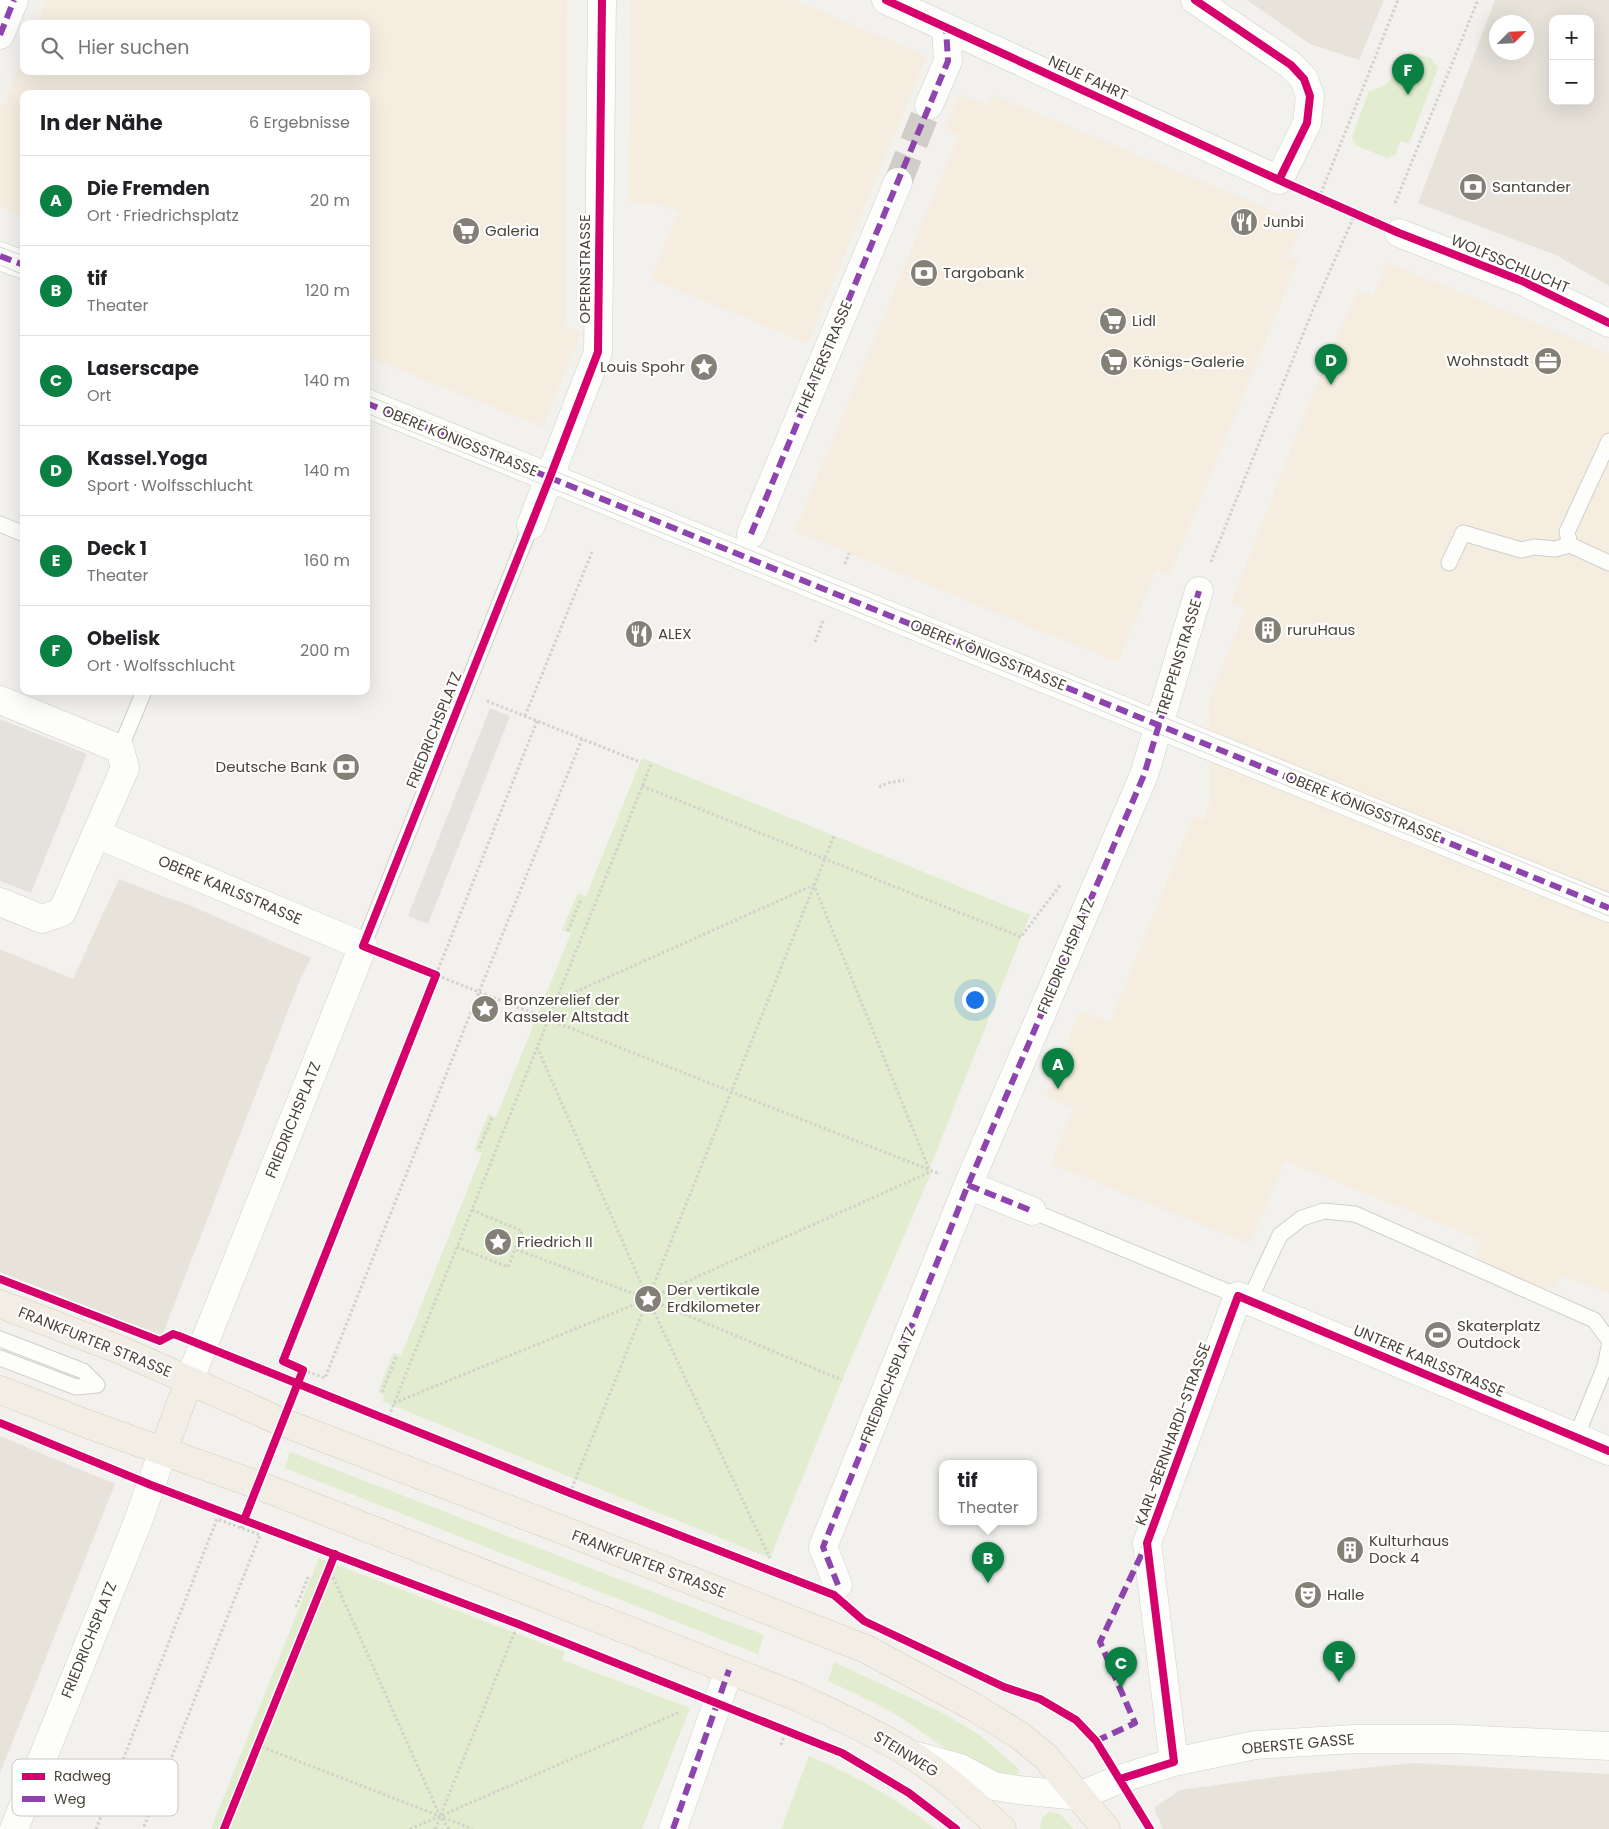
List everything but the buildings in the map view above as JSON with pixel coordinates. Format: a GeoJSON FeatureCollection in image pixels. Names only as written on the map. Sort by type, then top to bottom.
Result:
{"type":"FeatureCollection","features":[{"type":"Feature","properties":{"kind":"main road","name":"FRANKFURTER STRASSE"},"geometry":{"type":"LineString","coordinates":[[0,1304],[122,1351],[291,1426],[866,1649],[972,1706],[1019,1735],[1046,1757],[1078,1796]]}},
{"type":"Feature","properties":{"kind":"main road","name":"FRANKFURTER STRASSE"},"geometry":{"type":"LineString","coordinates":[[163,1451],[190,1381]]}},
{"type":"Feature","properties":{"kind":"main road"},"geometry":{"type":"LineString","coordinates":[[0,1390],[349,1520],[729,1670]]}},
{"type":"Feature","properties":{"kind":"main road","name":"STEINWEG"},"geometry":{"type":"LineString","coordinates":[[729,1670],[798,1697],[855,1724],[911,1754],[961,1790],[1002,1829]]}},
{"type":"Feature","properties":{"kind":"main road"},"geometry":{"type":"LineString","coordinates":[[1078,1796],[1106,1829]]}},
{"type":"Feature","properties":{"kind":"street"},"geometry":{"type":"LineString","coordinates":[[0,34],[14,0]]}},
{"type":"Feature","properties":{"kind":"street","name":"OPERNSTRASSE"},"geometry":{"type":"LineString","coordinates":[[531,525],[598,352],[602,0]]}},
{"type":"Feature","properties":{"kind":"street","name":"NEUE FAHRT"},"geometry":{"type":"LineString","coordinates":[[886,0],[1279,180]]}},
{"type":"Feature","properties":{"kind":"street"},"geometry":{"type":"LineString","coordinates":[[1195,0],[1291,65],[1304,79],[1310,96],[1307,123],[1279,180]]}},
{"type":"Feature","properties":{"kind":"street"},"geometry":{"type":"LineString","coordinates":[[930,105],[948,61],[946,28]]}},
{"type":"Feature","properties":{"kind":"street","name":"THEATERSTRASSE"},"geometry":{"type":"LineString","coordinates":[[751,534],[898,182]]}},
{"type":"Feature","properties":{"kind":"street","name":"WOLFSSCHLUCHT"},"geometry":{"type":"LineString","coordinates":[[1396,221],[1609,323]]}},
{"type":"Feature","properties":{"kind":"street"},"geometry":{"type":"LineString","coordinates":[[0,256],[20,264]]}},
{"type":"Feature","properties":{"kind":"street","name":"OBERE KÖNIGSSTRASSE"},"geometry":{"type":"LineString","coordinates":[[370,405],[1609,908]]}},
{"type":"Feature","properties":{"kind":"street","name":"TREPPENSTRASSE"},"geometry":{"type":"LineString","coordinates":[[1160,725],[1204,579]]}},
{"type":"Feature","properties":{"kind":"street"},"geometry":{"type":"LineString","coordinates":[[0,700],[120,749],[125,768],[62,912],[42,919],[0,902]]}},
{"type":"Feature","properties":{"kind":"street","name":"FRIEDRICHSPLATZ"},"geometry":{"type":"LineString","coordinates":[[838,1585],[823,1546],[968,1185],[1144,775],[1160,725]]}},
{"type":"Feature","properties":{"kind":"street","name":"OBERE KARLSSTRASSE"},"geometry":{"type":"LineString","coordinates":[[96,834],[363,946]]}},
{"type":"Feature","properties":{"kind":"street","name":"FRIEDRICHSPLATZ"},"geometry":{"type":"LineString","coordinates":[[190,1381],[363,946]]}},
{"type":"Feature","properties":{"kind":"street"},"geometry":{"type":"LineString","coordinates":[[968,1185],[1032,1211]]}},
{"type":"Feature","properties":{"kind":"street","name":"UNTERE KARLSSTRASSE"},"geometry":{"type":"LineString","coordinates":[[1243,1298],[1609,1450]]}},
{"type":"Feature","properties":{"kind":"street","name":"KARL-BERNHARDI-STRASSE"},"geometry":{"type":"LineString","coordinates":[[1174,1762],[1147,1543],[1243,1298]]}},
{"type":"Feature","properties":{"kind":"street","name":"FRIEDRICHSPLATZ"},"geometry":{"type":"LineString","coordinates":[[42,1759],[137,1524],[163,1451]]}},
{"type":"Feature","properties":{"kind":"street"},"geometry":{"type":"LineString","coordinates":[[673,1829],[729,1670]]}},
{"type":"Feature","properties":{"kind":"street","name":"OBERSTE GASSE"},"geometry":{"type":"LineString","coordinates":[[911,1754],[960,1768],[994,1786],[1078,1796],[1120,1779],[1174,1762],[1255,1745],[1355,1739],[1458,1739],[1609,1746]]}},
{"type":"Feature","properties":{"kind":"street","name":"FRIEDRICHSPLATZ"},"geometry":{"type":"LineString","coordinates":[[14,1829],[19,1816]]}},
{"type":"Feature","properties":{"kind":"lane"},"geometry":{"type":"LineString","coordinates":[[1570,546],[1567,532],[1609,441]]}},
{"type":"Feature","properties":{"kind":"lane"},"geometry":{"type":"LineString","coordinates":[[0,524],[20,532]]}},
{"type":"Feature","properties":{"kind":"lane","name":"FRIEDRICHSPLATZ"},"geometry":{"type":"LineString","coordinates":[[363,946],[531,525]]}},
{"type":"Feature","properties":{"kind":"lane"},"geometry":{"type":"LineString","coordinates":[[1449,563],[1463,533],[1521,550],[1534,547],[1555,549],[1570,546],[1609,563]]}},
{"type":"Feature","properties":{"kind":"lane"},"geometry":{"type":"LineString","coordinates":[[120,749],[142,695]]}},
{"type":"Feature","properties":{"kind":"lane","name":"UNTERE KARLSSTRASSE"},"geometry":{"type":"LineString","coordinates":[[1032,1211],[1243,1298]]}},
{"type":"Feature","properties":{"kind":"lane"},"geometry":{"type":"LineString","coordinates":[[1243,1298],[1280,1235],[1302,1218],[1324,1211],[1347,1213],[1355,1214],[1400,1233],[1594,1320],[1609,1340]]}},
{"type":"Feature","properties":{"kind":"lane"},"geometry":{"type":"LineString","coordinates":[[0,1339],[83,1371],[97,1385],[76,1388],[0,1358]]}},
{"type":"Feature","properties":{"kind":"lane"},"geometry":{"type":"LineString","coordinates":[[1576,1437],[1605,1366],[1609,1347]]}},
{"type":"Feature","properties":{"kind":"path"},"geometry":{"type":"LineString","coordinates":[[1320,198],[1398,0]]}},
{"type":"Feature","properties":{"kind":"path"},"geometry":{"type":"LineString","coordinates":[[1396,221],[1478,0]]}},
{"type":"Feature","properties":{"kind":"path"},"geometry":{"type":"LineString","coordinates":[[1204,579],[1314,307],[1355,214],[1279,180]]}},
{"type":"Feature","properties":{"kind":"path"},"geometry":{"type":"LineString","coordinates":[[525,716],[592,552]]}},
{"type":"Feature","properties":{"kind":"path"},"geometry":{"type":"LineString","coordinates":[[464,692],[640,762]]}},
{"type":"Feature","properties":{"kind":"path"},"geometry":{"type":"LineString","coordinates":[[537,721],[283,1361],[303,1370],[324,1378],[582,739]]}},
{"type":"Feature","properties":{"kind":"path"},"geometry":{"type":"LineString","coordinates":[[387,1421],[652,762]]}},
{"type":"Feature","properties":{"kind":"path"},"geometry":{"type":"LineString","coordinates":[[879,787],[904,780]]}},
{"type":"Feature","properties":{"kind":"path"},"geometry":{"type":"LineString","coordinates":[[642,786],[1021,937]]}},
{"type":"Feature","properties":{"kind":"path"},"geometry":{"type":"LineString","coordinates":[[570,1493],[834,836]]}},
{"type":"Feature","properties":{"kind":"path"},"geometry":{"type":"LineString","coordinates":[[814,885],[931,1171]]}},
{"type":"Feature","properties":{"kind":"path"},"geometry":{"type":"LineString","coordinates":[[556,1000],[814,885]]}},
{"type":"Feature","properties":{"kind":"path"},"geometry":{"type":"LineString","coordinates":[[568,931],[581,898]]}},
{"type":"Feature","properties":{"kind":"path"},"geometry":{"type":"LineString","coordinates":[[363,946],[968,1185]]}},
{"type":"Feature","properties":{"kind":"path"},"geometry":{"type":"LineString","coordinates":[[537,1047],[648,1299],[770,1558]]}},
{"type":"Feature","properties":{"kind":"path"},"geometry":{"type":"LineString","coordinates":[[479,1148],[492,1116]]}},
{"type":"Feature","properties":{"kind":"path"},"geometry":{"type":"LineString","coordinates":[[394,1403],[648,1299],[931,1171]]}},
{"type":"Feature","properties":{"kind":"path"},"geometry":{"type":"LineString","coordinates":[[457,1246],[508,1267],[522,1231],[472,1210]]}},
{"type":"Feature","properties":{"kind":"path"},"geometry":{"type":"LineString","coordinates":[[515,1249],[648,1299],[842,1380]]}},
{"type":"Feature","properties":{"kind":"path"},"geometry":{"type":"LineString","coordinates":[[382,1392],[397,1354]]}},
{"type":"Feature","properties":{"kind":"path"},"geometry":{"type":"LineString","coordinates":[[297,1384],[303,1370]]}},
{"type":"Feature","properties":{"kind":"path"},"geometry":{"type":"LineString","coordinates":[[123,1759],[217,1519],[260,1535],[171,1759]]}},
{"type":"Feature","properties":{"kind":"path"},"geometry":{"type":"LineString","coordinates":[[241,1528],[244,1520]]}},
{"type":"Feature","properties":{"kind":"path"},"geometry":{"type":"LineString","coordinates":[[224,1829],[334,1554]]}},
{"type":"Feature","properties":{"kind":"path"},"geometry":{"type":"LineString","coordinates":[[329,1567],[440,1816],[449,1829]]}},
{"type":"Feature","properties":{"kind":"path"},"geometry":{"type":"LineString","coordinates":[[296,1607],[309,1575]]}},
{"type":"Feature","properties":{"kind":"path"},"geometry":{"type":"LineString","coordinates":[[435,1829],[518,1624]]}},
{"type":"Feature","properties":{"kind":"path"},"geometry":{"type":"LineString","coordinates":[[410,1829],[681,1712]]}},
{"type":"Feature","properties":{"kind":"path"},"geometry":{"type":"LineString","coordinates":[[781,1745],[786,1730]]}},
{"type":"Feature","properties":{"kind":"path"},"geometry":{"type":"LineString","coordinates":[[257,1745],[473,1829]]}},
{"type":"Feature","properties":{"kind":"path"},"geometry":{"type":"LineString","coordinates":[[96,1829],[101,1816]]}},
{"type":"Feature","properties":{"kind":"path"},"geometry":{"type":"LineString","coordinates":[[143,1829],[148,1816]]}},
{"type":"Feature","properties":{"kind":"shaded area","name":"Galeria"},"geometry":{"type":"Polygon","coordinates":[[[46,0],[567,0],[565,326],[581,333],[543,427],[370,358],[370,90],[20,90],[20,215],[0,207],[0,112],[20,64],[20,75],[370,75],[370,20],[38,20],[46,0]]]}},
{"type":"Feature","properties":{"kind":"shaded area"},"geometry":{"type":"Polygon","coordinates":[[[631,0],[794,0],[927,56],[808,343],[651,279],[678,212],[662,205],[628,202],[631,0]]]}},
{"type":"Feature","properties":{"kind":"shaded area"},"geometry":{"type":"Polygon","coordinates":[[[1247,0],[1384,0],[1359,60],[1310,44],[1247,0]]]}},
{"type":"Feature","properties":{"kind":"shaded area"},"geometry":{"type":"Polygon","coordinates":[[[1495,0],[1609,0],[1609,286],[1556,255],[1418,203],[1489,16],[1489,60],[1534,60],[1534,15],[1489,15],[1495,0]]]}},
{"type":"Feature","properties":{"kind":"shaded area","name":"Königs-Galerie"},"geometry":{"type":"Polygon","coordinates":[[[959,94],[988,106],[993,95],[1303,223],[1288,258],[1299,259],[1170,575],[1156,570],[1118,662],[795,531],[959,134],[945,128],[959,94]]]}},
{"type":"Feature","properties":{"kind":"shaded area"},"geometry":{"type":"Polygon","coordinates":[[[1387,262],[1609,353],[1609,1294],[1562,1275],[1556,1289],[1527,1286],[1500,1275],[1475,1256],[1481,1240],[1285,1161],[1250,1244],[1051,1164],[1074,1108],[1046,1096],[1080,1010],[1110,1022],[1193,817],[1203,820],[1210,802],[1209,701],[1245,609],[1231,603],[1314,390],[1358,289],[1373,296],[1387,262]]]}},
{"type":"Feature","properties":{"kind":"shaded area"},"geometry":{"type":"Polygon","coordinates":[[[490,708],[510,716],[428,924],[408,916],[490,708]]]}},
{"type":"Feature","properties":{"kind":"shaded area"},"geometry":{"type":"Polygon","coordinates":[[[0,719],[87,754],[31,893],[0,881],[0,719]]]}},
{"type":"Feature","properties":{"kind":"shaded area"},"geometry":{"type":"Polygon","coordinates":[[[119,879],[182,902],[311,958],[301,977],[162,1336],[0,1272],[0,949],[73,979],[119,879]]]}},
{"type":"Feature","properties":{"kind":"shaded area"},"geometry":{"type":"Polygon","coordinates":[[[0,1436],[115,1484],[0,1773],[0,1436]]]}},
{"type":"Feature","properties":{"kind":"shaded area"},"geometry":{"type":"Polygon","coordinates":[[[1413,1763],[1609,1774],[1609,1829],[1163,1829],[1154,1808],[1180,1790],[1283,1776],[1413,1763]]]}},
{"type":"Feature","properties":{"kind":"green space"},"geometry":{"type":"Polygon","coordinates":[[[1410,52],[1431,58],[1438,68],[1410,141],[1406,143],[1400,141],[1396,154],[1387,158],[1357,146],[1352,137],[1369,91],[1380,88],[1387,83],[1392,78],[1399,62],[1410,52]]]}},
{"type":"Feature","properties":{"kind":"green space"},"geometry":{"type":"Polygon","coordinates":[[[642,758],[1030,915],[929,1170],[932,1171],[842,1380],[770,1558],[382,1401],[385,1395],[378,1392],[393,1353],[401,1356],[482,1153],[474,1150],[488,1114],[496,1117],[571,933],[562,930],[578,893],[586,896],[642,758]]]}},
{"type":"Feature","properties":{"kind":"green space"},"geometry":{"type":"Polygon","coordinates":[[[290,1452],[764,1635],[758,1654],[285,1468],[290,1452]]]}},
{"type":"Feature","properties":{"kind":"green space"},"geometry":{"type":"Polygon","coordinates":[[[319,1558],[565,1652],[562,1660],[690,1708],[642,1829],[211,1829],[319,1558]]]}},
{"type":"Feature","properties":{"kind":"green space"},"geometry":{"type":"Polygon","coordinates":[[[834,1662],[939,1711],[980,1735],[1020,1770],[1018,1774],[1003,1774],[971,1764],[941,1746],[900,1717],[828,1681],[834,1662]]]}},
{"type":"Feature","properties":{"kind":"green space"},"geometry":{"type":"Polygon","coordinates":[[[809,1756],[875,1788],[935,1829],[781,1829],[809,1756]]]}},
{"type":"Feature","properties":{"kind":"green space"},"geometry":{"type":"Polygon","coordinates":[[[1050,1812],[1060,1814],[1074,1829],[1040,1829],[1042,1818],[1050,1812]]]}},
{"type":"Feature","properties":{"kind":"tunnel"},"geometry":{"type":"LineString","coordinates":[[898,182],[929,105]]}},
{"type":"Feature","properties":{"kind":"tram line"},"geometry":{"type":"LineString","coordinates":[[0,247],[20,254]]}},
{"type":"Feature","properties":{"kind":"tram line"},"geometry":{"type":"LineString","coordinates":[[0,265],[20,273]]}},
{"type":"Feature","properties":{"kind":"tram line"},"geometry":{"type":"LineString","coordinates":[[370,397],[1609,897]]}},
{"type":"Feature","properties":{"kind":"tram line"},"geometry":{"type":"LineString","coordinates":[[370,415],[1609,916]]}},
{"type":"Feature","properties":{"kind":"marked path"},"geometry":{"type":"LineString","coordinates":[[0,35],[14,0]]}},
{"type":"Feature","properties":{"kind":"marked path"},"geometry":{"type":"LineString","coordinates":[[751,534],[948,61],[946,28]]}},
{"type":"Feature","properties":{"kind":"marked path"},"geometry":{"type":"LineString","coordinates":[[0,256],[20,264]]}},
{"type":"Feature","properties":{"kind":"marked path"},"geometry":{"type":"LineString","coordinates":[[370,405],[1609,908]]}},
{"type":"Feature","properties":{"kind":"marked path"},"geometry":{"type":"LineString","coordinates":[[838,1585],[823,1547],[968,1185],[1144,775],[1199,591]]}},
{"type":"Feature","properties":{"kind":"marked path"},"geometry":{"type":"LineString","coordinates":[[968,1185],[1032,1211]]}},
{"type":"Feature","properties":{"kind":"marked path"},"geometry":{"type":"LineString","coordinates":[[1096,1741],[1135,1723],[1100,1642],[1146,1545]]}},
{"type":"Feature","properties":{"kind":"marked path"},"geometry":{"type":"LineString","coordinates":[[673,1829],[729,1670]]}},
{"type":"Feature","properties":{"kind":"cycle path"},"geometry":{"type":"LineString","coordinates":[[244,1520],[303,1370],[283,1361],[436,975],[363,946],[598,352],[602,0]]}},
{"type":"Feature","properties":{"kind":"cycle path"},"geometry":{"type":"LineString","coordinates":[[886,0],[1279,180],[1399,233],[1522,281],[1609,323]]}},
{"type":"Feature","properties":{"kind":"cycle path"},"geometry":{"type":"LineString","coordinates":[[1195,0],[1291,65],[1304,79],[1310,96],[1307,123],[1279,180]]}},
{"type":"Feature","properties":{"kind":"cycle path"},"geometry":{"type":"LineString","coordinates":[[0,1279],[160,1341],[173,1334],[179,1336],[570,1493],[834,1595],[864,1621],[1004,1687],[1040,1699],[1076,1720],[1096,1741],[1150,1829]]}},
{"type":"Feature","properties":{"kind":"cycle path"},"geometry":{"type":"LineString","coordinates":[[1120,1779],[1174,1762],[1147,1543],[1238,1296],[1609,1451]]}},
{"type":"Feature","properties":{"kind":"cycle path"},"geometry":{"type":"LineString","coordinates":[[0,1423],[151,1485],[518,1624],[842,1753],[909,1793],[956,1829]]}},
{"type":"Feature","properties":{"kind":"cycle path"},"geometry":{"type":"LineString","coordinates":[[224,1829],[335,1554]]}},
{"type":"Feature","properties":{"kind":"place","name":"Obelisk"},"geometry":{"type":"Point","coordinates":[1408,95]}},
{"type":"Feature","properties":{"kind":"place","name":"Santander"},"geometry":{"type":"Point","coordinates":[1473,187]}},
{"type":"Feature","properties":{"kind":"place","name":"Junbi"},"geometry":{"type":"Point","coordinates":[1244,222]}},
{"type":"Feature","properties":{"kind":"place","name":"Galeria"},"geometry":{"type":"Point","coordinates":[466,231]}},
{"type":"Feature","properties":{"kind":"place","name":"Targobank"},"geometry":{"type":"Point","coordinates":[924,273]}},
{"type":"Feature","properties":{"kind":"place","name":"Lidl"},"geometry":{"type":"Point","coordinates":[1113,321]}},
{"type":"Feature","properties":{"kind":"place","name":"Wohnstadt"},"geometry":{"type":"Point","coordinates":[1548,361]}},
{"type":"Feature","properties":{"kind":"place","name":"Königs-Galerie"},"geometry":{"type":"Point","coordinates":[1114,362]}},
{"type":"Feature","properties":{"kind":"place","name":"Louis Spohr"},"geometry":{"type":"Point","coordinates":[704,367]}},
{"type":"Feature","properties":{"kind":"place","name":"Kassel.Yoga"},"geometry":{"type":"Point","coordinates":[1331,385]}},
{"type":"Feature","properties":{"kind":"place","name":"ruruHaus"},"geometry":{"type":"Point","coordinates":[1268,630]}},
{"type":"Feature","properties":{"kind":"place","name":"ALEX"},"geometry":{"type":"Point","coordinates":[639,634]}},
{"type":"Feature","properties":{"kind":"place","name":"Deutsche Bank"},"geometry":{"type":"Point","coordinates":[346,767]}},
{"type":"Feature","properties":{"kind":"place","name":"Bronzerelief der Kasseler Altstadt"},"geometry":{"type":"Point","coordinates":[485,1009]}},
{"type":"Feature","properties":{"kind":"place","name":"Die Fremden"},"geometry":{"type":"Point","coordinates":[1058,1089]}},
{"type":"Feature","properties":{"kind":"place","name":"Friedrich II"},"geometry":{"type":"Point","coordinates":[498,1242]}},
{"type":"Feature","properties":{"kind":"place","name":"Der vertikale Erdkilometer"},"geometry":{"type":"Point","coordinates":[648,1299]}},
{"type":"Feature","properties":{"kind":"place","name":"Skaterplatz Outdock"},"geometry":{"type":"Point","coordinates":[1438,1335]}},
{"type":"Feature","properties":{"kind":"place","name":"Kulturhaus Dock 4"},"geometry":{"type":"Point","coordinates":[1350,1550]}},
{"type":"Feature","properties":{"kind":"place","name":"tif"},"geometry":{"type":"Point","coordinates":[988,1583]}},
{"type":"Feature","properties":{"kind":"place","name":"Halle"},"geometry":{"type":"Point","coordinates":[1308,1595]}},
{"type":"Feature","properties":{"kind":"place","name":"Deck 1"},"geometry":{"type":"Point","coordinates":[1339,1682]}},
{"type":"Feature","properties":{"kind":"place","name":"Laserscape"},"geometry":{"type":"Point","coordinates":[1121,1688]}}]}
